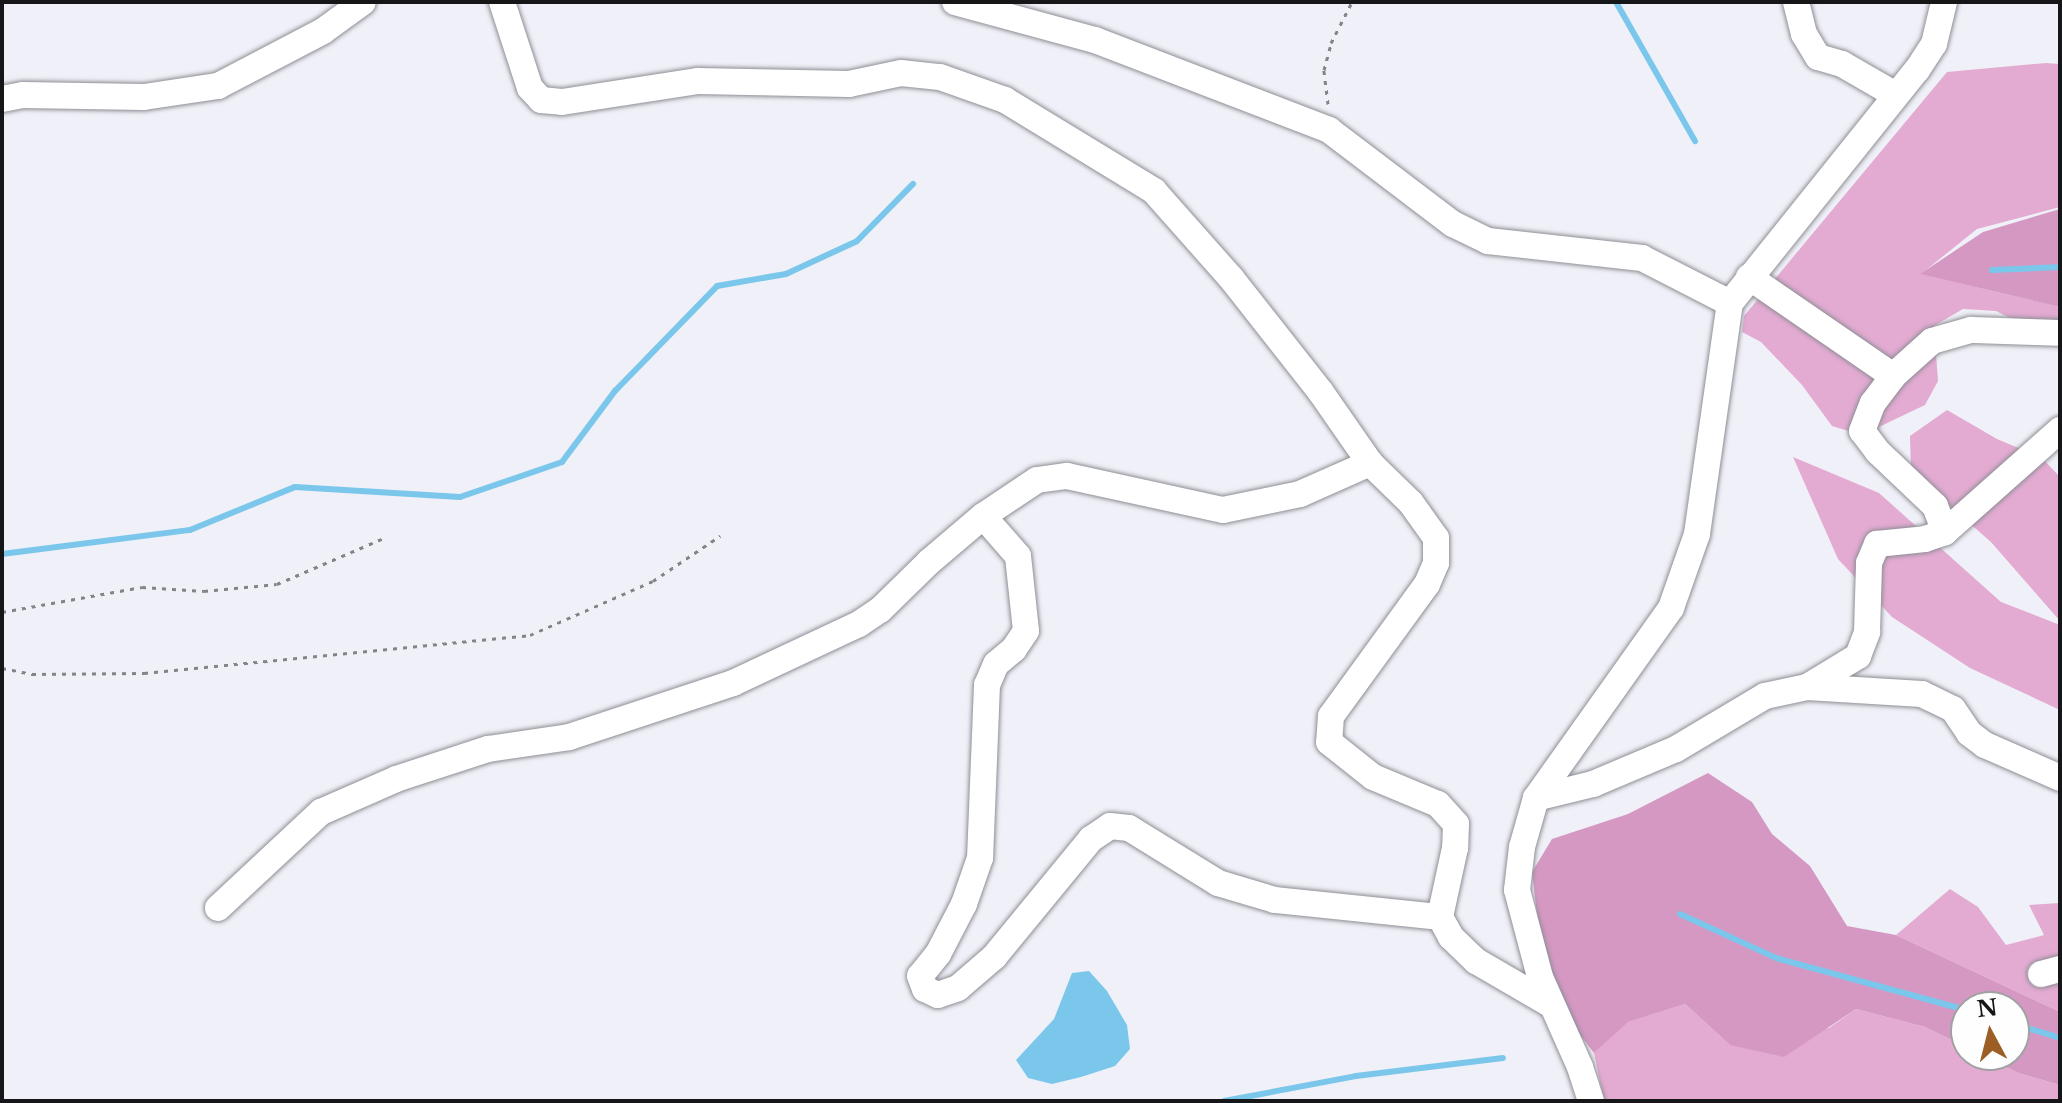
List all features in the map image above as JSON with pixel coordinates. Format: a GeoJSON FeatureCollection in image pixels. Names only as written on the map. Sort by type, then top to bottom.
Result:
{"type":"FeatureCollection","features":[{"type":"Feature","properties":{"kind":"street"},"geometry":{"type":"LineString","coordinates":[[2,99],[23,95],[144,97],[218,86],[323,31],[363,2]]}},
{"type":"Feature","properties":{"kind":"street"},"geometry":{"type":"LineString","coordinates":[[502,2],[530,88],[541,100],[562,102],[698,81],[849,84],[901,73],[940,77],[1005,100],[1154,191],[1231,278],[1320,391],[1370,463],[1411,503],[1436,538],[1436,563],[1427,584],[1368,670],[1331,716],[1329,742],[1373,777],[1438,804],[1456,824],[1455,848],[1440,917],[1451,937],[1476,961],[1550,1004]]}},
{"type":"Feature","properties":{"kind":"street"},"geometry":{"type":"LineString","coordinates":[[955,2],[1095,40],[1329,130],[1453,224],[1488,241],[1642,258],[1730,303]]}},
{"type":"Feature","properties":{"kind":"street"},"geometry":{"type":"LineString","coordinates":[[1796,2],[1804,34],[1818,57],[1842,64],[1896,95]]}},
{"type":"Feature","properties":{"kind":"street"},"geometry":{"type":"LineString","coordinates":[[1591,1101],[1580,1067],[1540,977],[1517,890],[1522,847],[1536,798],[1671,608],[1697,534],[1730,303],[1934,44],[1944,2]]}},
{"type":"Feature","properties":{"kind":"street"},"geometry":{"type":"LineString","coordinates":[[1749,277],[1893,376]]}},
{"type":"Feature","properties":{"kind":"street"},"geometry":{"type":"LineString","coordinates":[[1945,532],[1935,506],[1862,431],[1873,403],[1893,376],[1932,341],[1971,330],[2060,333]]}},
{"type":"Feature","properties":{"kind":"street"},"geometry":{"type":"LineString","coordinates":[[1807,687],[1858,656],[1867,632],[1869,563],[1877,544],[1925,539],[1945,532],[2060,430]]}},
{"type":"Feature","properties":{"kind":"street"},"geometry":{"type":"LineString","coordinates":[[218,908],[321,812],[396,779],[488,749],[569,737],[733,683],[859,624],[880,610],[929,562],[983,516],[1037,480],[1067,476],[1223,510],[1300,494],[1370,463]]}},
{"type":"Feature","properties":{"kind":"street"},"geometry":{"type":"LineString","coordinates":[[983,516],[1018,556],[1026,631],[1014,649],[996,664],[987,685],[980,858],[964,904],[938,954],[920,976],[925,989],[938,995],[958,988],[994,957],[1091,839],[1110,826],[1129,828],[1218,883],[1275,900],[1440,917]]}},
{"type":"Feature","properties":{"kind":"street"},"geometry":{"type":"LineString","coordinates":[[1536,798],[1593,784],[1676,749],[1765,696],[1807,687],[1922,694],[1953,709],[1969,733],[1985,745],[2060,778]]}},
{"type":"Feature","properties":{"kind":"path"},"geometry":{"type":"LineString","coordinates":[[1329,130],[1324,70],[1331,43],[1352,2]]}},
{"type":"Feature","properties":{"kind":"path"},"geometry":{"type":"LineString","coordinates":[[2,668],[32,674],[144,673],[530,635],[653,581],[720,536]]}},
{"type":"Feature","properties":{"kind":"path"},"geometry":{"type":"LineString","coordinates":[[2,612],[142,587],[204,591],[277,584],[384,538]]}},
{"type":"Feature","properties":{"kind":"shaded area"},"geometry":{"type":"Polygon","coordinates":[[[2060,64],[2060,207],[1977,229],[1921,274],[2060,307],[2060,343],[1996,311],[1963,309],[1934,326],[1938,381],[1925,405],[1862,435],[1832,426],[1802,385],[1761,342],[1742,332],[1744,316],[1947,72],[2060,64]]]}},
{"type":"Feature","properties":{"kind":"shaded area"},"geometry":{"type":"Polygon","coordinates":[[[2060,209],[2060,307],[1920,274],[1983,232],[2060,209]]]}},
{"type":"Feature","properties":{"kind":"shaded area"},"geometry":{"type":"Polygon","coordinates":[[[1947,410],[1997,439],[2042,458],[2060,477],[2060,621],[1991,542],[1911,472],[1910,436],[1947,410]]]}},
{"type":"Feature","properties":{"kind":"shaded area"},"geometry":{"type":"Polygon","coordinates":[[[1793,457],[1879,493],[2001,602],[2060,625],[2060,710],[1970,668],[1892,617],[1838,559],[1793,457]]]}},
{"type":"Feature","properties":{"kind":"shaded area"},"geometry":{"type":"Polygon","coordinates":[[[1708,773],[1752,802],[1772,834],[1810,866],[1847,926],[1896,935],[2015,991],[1950,991],[1950,1039],[1925,1027],[1856,1009],[1784,1057],[1730,1045],[1685,1004],[1628,1022],[1594,1053],[1574,1027],[1542,956],[1532,872],[1552,839],[1628,814],[1708,773]]]}},
{"type":"Feature","properties":{"kind":"shaded area"},"geometry":{"type":"Polygon","coordinates":[[[1950,889],[1978,907],[2006,945],[2044,935],[2029,905],[2060,903],[2060,1012],[2030,998],[2030,991],[2015,991],[1896,935],[1950,889]]]}},
{"type":"Feature","properties":{"kind":"shaded area"},"geometry":{"type":"Polygon","coordinates":[[[2030,998],[2060,1012],[2060,1085],[2014,1071],[2030,1071],[2030,998]]]}},
{"type":"Feature","properties":{"kind":"shaded area"},"geometry":{"type":"Polygon","coordinates":[[[1685,1004],[1730,1045],[1829,1028],[1856,1009],[1925,1027],[1950,1039],[1950,1071],[2014,1071],[2060,1085],[2060,1101],[1604,1101],[1594,1053],[1627,1022],[1685,1004]]]}},
{"type":"Feature","properties":{"kind":"water"},"geometry":{"type":"Polygon","coordinates":[[[1089,971],[1107,991],[1127,1025],[1130,1049],[1115,1066],[1081,1077],[1052,1084],[1028,1078],[1016,1060],[1054,1019],[1072,973],[1089,971]]]}},
{"type":"Feature","properties":{"kind":"waterway"},"geometry":{"type":"LineString","coordinates":[[1616,2],[1695,141]]}},
{"type":"Feature","properties":{"kind":"waterway"},"geometry":{"type":"LineString","coordinates":[[2,554],[190,530],[295,487],[460,497],[562,462],[615,391],[717,286],[786,274],[857,241],[913,184]]}},
{"type":"Feature","properties":{"kind":"waterway"},"geometry":{"type":"LineString","coordinates":[[1992,270],[2060,267]]}},
{"type":"Feature","properties":{"kind":"waterway"},"geometry":{"type":"LineString","coordinates":[[1680,914],[1776,958],[1950,1006]]}},
{"type":"Feature","properties":{"kind":"waterway"},"geometry":{"type":"LineString","coordinates":[[2030,1029],[2060,1038]]}},
{"type":"Feature","properties":{"kind":"waterway"},"geometry":{"type":"LineString","coordinates":[[1224,1101],[1356,1076],[1503,1058]]}}]}
